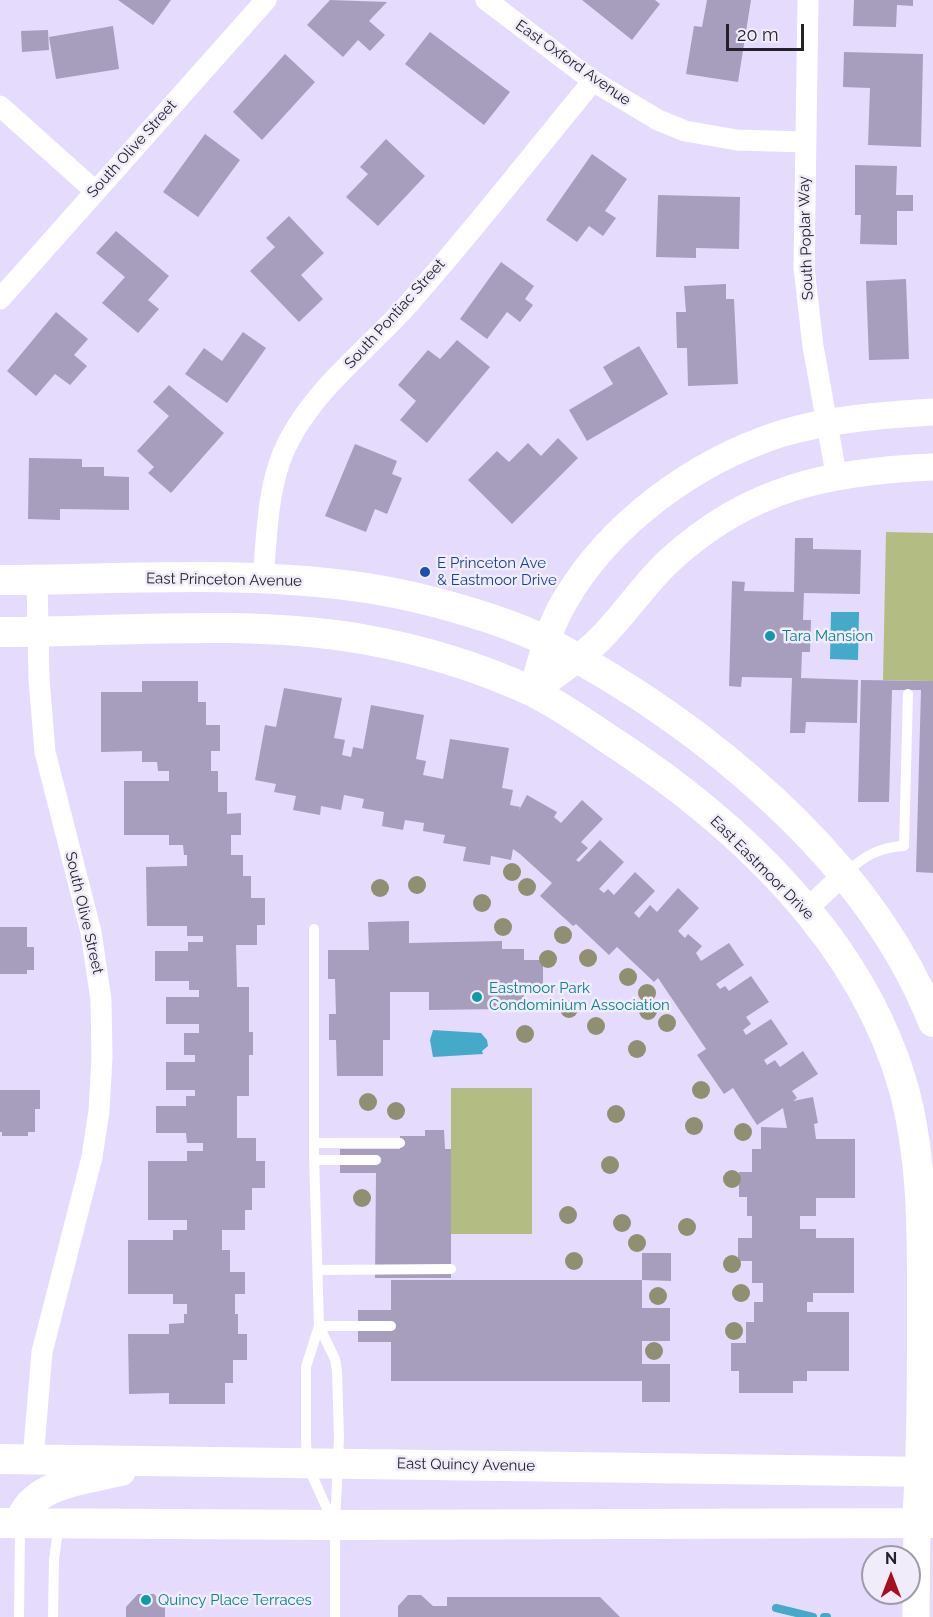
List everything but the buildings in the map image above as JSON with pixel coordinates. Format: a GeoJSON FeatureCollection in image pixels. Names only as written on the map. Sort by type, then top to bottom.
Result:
{"type":"FeatureCollection","features":[{"type":"Feature","properties":{"kind":"main road","name":"East Princeton Avenue"},"geometry":{"type":"LineString","coordinates":[[0,580],[263,578],[353,586],[414,597],[476,616],[547,642]]}},
{"type":"Feature","properties":{"kind":"main road"},"geometry":{"type":"LineString","coordinates":[[0,632],[238,629],[290,630],[337,635],[415,651],[532,692]]}},
{"type":"Feature","properties":{"kind":"main road"},"geometry":{"type":"LineString","coordinates":[[547,642],[662,712],[718,754],[790,819],[843,875],[880,920],[900,953],[933,1022]]}},
{"type":"Feature","properties":{"kind":"main road","name":"East Eastmoor Drive"},"geometry":{"type":"LineString","coordinates":[[532,692],[624,749],[686,794],[735,837],[806,910],[831,940],[870,1004],[894,1060],[914,1134],[922,1227],[927,1472],[925,1523]]}},
{"type":"Feature","properties":{"kind":"main road","name":"East Quincy Avenue"},"geometry":{"type":"LineString","coordinates":[[0,1459],[927,1472]]}},
{"type":"Feature","properties":{"kind":"main road"},"geometry":{"type":"LineString","coordinates":[[10,1523],[32,1502],[59,1486],[168,1461]]}},
{"type":"Feature","properties":{"kind":"main road"},"geometry":{"type":"LineString","coordinates":[[10,1523],[335,1525],[925,1523]]}},
{"type":"Feature","properties":{"kind":"street","name":"South Olive Street"},"geometry":{"type":"LineString","coordinates":[[0,299],[266,0]]}},
{"type":"Feature","properties":{"kind":"street","name":"East Oxford Avenue"},"geometry":{"type":"LineString","coordinates":[[486,0],[593,81],[658,120],[686,131],[737,140],[804,142]]}},
{"type":"Feature","properties":{"kind":"street","name":"South Poplar Way"},"geometry":{"type":"LineString","coordinates":[[808,0],[804,142],[804,268],[813,346],[836,474]]}},
{"type":"Feature","properties":{"kind":"street","name":"South Pontiac Street"},"geometry":{"type":"LineString","coordinates":[[263,578],[272,491],[283,453],[301,421],[347,366],[405,307],[593,81]]}},
{"type":"Feature","properties":{"kind":"street"},"geometry":{"type":"LineString","coordinates":[[0,106],[95,191]]}},
{"type":"Feature","properties":{"kind":"street"},"geometry":{"type":"LineString","coordinates":[[532,692],[547,642],[564,603],[593,562],[625,526],[693,475],[735,451],[781,434],[827,423],[933,412]]}},
{"type":"Feature","properties":{"kind":"street"},"geometry":{"type":"LineString","coordinates":[[532,692],[576,660],[600,639],[655,574],[699,536],[724,519],[779,492],[836,474],[933,467]]}},
{"type":"Feature","properties":{"kind":"street","name":"South Olive Street"},"geometry":{"type":"LineString","coordinates":[[33,1459],[42,1352],[92,1156],[99,1111],[102,1058],[101,1000],[91,932],[45,752],[37,632],[37,580]]}},
{"type":"Feature","properties":{"kind":"street"},"geometry":{"type":"LineString","coordinates":[[806,910],[843,875]]}},
{"type":"Feature","properties":{"kind":"street"},"geometry":{"type":"LineString","coordinates":[[916,1617],[925,1523]]}},
{"type":"Feature","properties":{"kind":"lane"},"geometry":{"type":"LineString","coordinates":[[843,875],[871,853],[891,846],[904,846],[908,694]]}},
{"type":"Feature","properties":{"kind":"lane"},"geometry":{"type":"LineString","coordinates":[[314,929],[314,1160],[319,1326],[306,1367],[307,1464],[335,1525]]}},
{"type":"Feature","properties":{"kind":"lane"},"geometry":{"type":"LineString","coordinates":[[314,1143],[400,1143]]}},
{"type":"Feature","properties":{"kind":"lane"},"geometry":{"type":"LineString","coordinates":[[314,1160],[375,1160]]}},
{"type":"Feature","properties":{"kind":"lane"},"geometry":{"type":"LineString","coordinates":[[317,1270],[452,1269]]}},
{"type":"Feature","properties":{"kind":"lane"},"geometry":{"type":"LineString","coordinates":[[319,1326],[391,1326]]}},
{"type":"Feature","properties":{"kind":"lane"},"geometry":{"type":"LineString","coordinates":[[319,1326],[336,1365],[338,1464],[335,1525],[335,1617]]}},
{"type":"Feature","properties":{"kind":"lane"},"geometry":{"type":"LineString","coordinates":[[10,1523],[19,1617]]}},
{"type":"Feature","properties":{"kind":"lane"},"geometry":{"type":"LineString","coordinates":[[53,1617],[54,1559],[59,1523]]}},
{"type":"Feature","properties":{"kind":"green space"},"geometry":{"type":"Polygon","coordinates":[[[886,532],[933,533],[933,681],[883,680],[886,532]]]}},
{"type":"Feature","properties":{"kind":"green space"},"geometry":{"type":"Polygon","coordinates":[[[451,1088],[532,1088],[532,1234],[451,1234],[451,1088]]]}},
{"type":"Feature","properties":{"kind":"water"},"geometry":{"type":"Polygon","coordinates":[[[831,612],[859,612],[858,660],[830,659],[831,612]]]}},
{"type":"Feature","properties":{"kind":"water"},"geometry":{"type":"Polygon","coordinates":[[[433,1030],[481,1033],[487,1040],[488,1046],[482,1051],[483,1054],[433,1057],[430,1040],[433,1030]]]}},
{"type":"Feature","properties":{"kind":"waterway"},"geometry":{"type":"LineString","coordinates":[[776,1608],[813,1617]]}},
{"type":"Feature","properties":{"kind":"place","name":"E Princeton Ave & Eastmoor Drive"},"geometry":{"type":"Point","coordinates":[425,572]}},
{"type":"Feature","properties":{"kind":"place","name":"Tara Mansion"},"geometry":{"type":"Point","coordinates":[770,636]}},
{"type":"Feature","properties":{"kind":"place","name":"Eastmoor Park Condominium Association"},"geometry":{"type":"Point","coordinates":[477,997]}},
{"type":"Feature","properties":{"kind":"place","name":"Quincy Place Terraces"},"geometry":{"type":"Point","coordinates":[146,1600]}}]}
